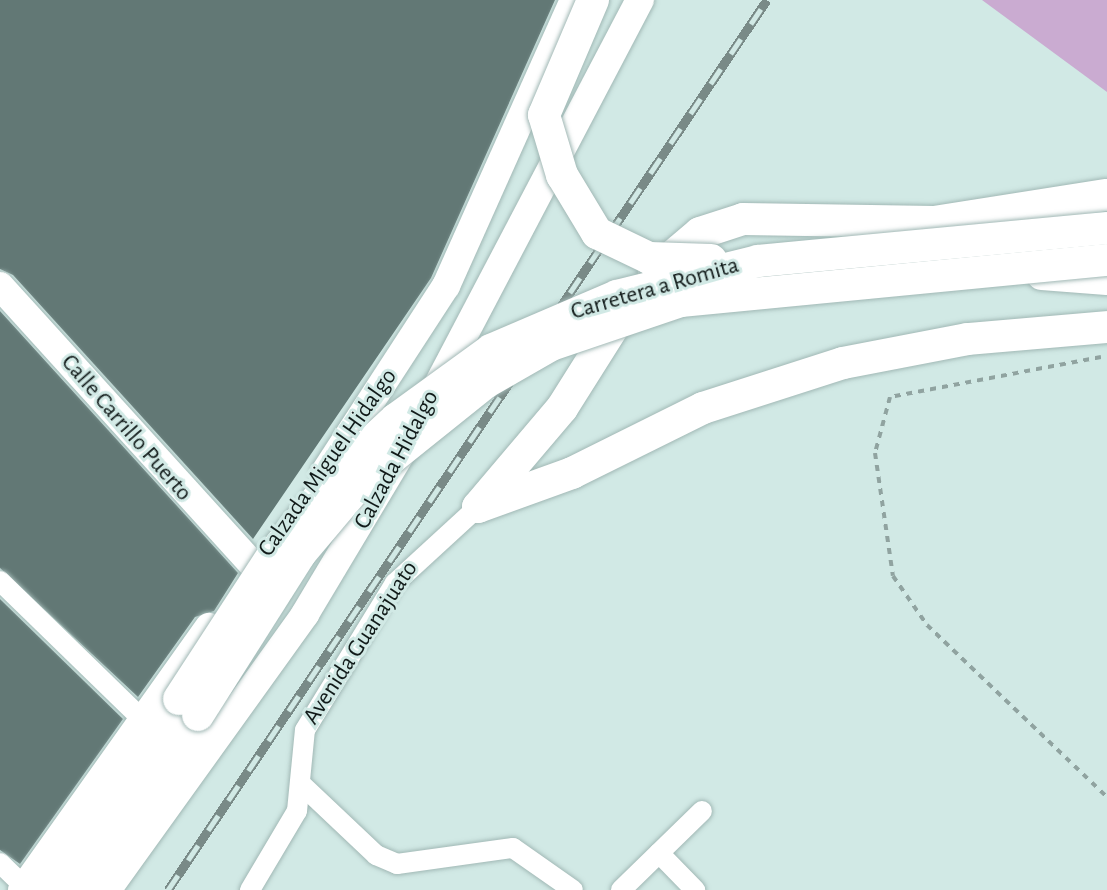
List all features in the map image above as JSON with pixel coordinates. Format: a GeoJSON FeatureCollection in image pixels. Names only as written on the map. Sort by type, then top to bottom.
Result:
{"type":"FeatureCollection","features":[{"type":"Feature","properties":{"kind":"main road"},"geometry":{"type":"LineString","coordinates":[[592,0],[544,115],[576,205],[597,233],[649,258],[758,261]]}},
{"type":"Feature","properties":{"kind":"main road"},"geometry":{"type":"LineString","coordinates":[[478,507],[562,408],[637,289],[700,233],[795,215],[934,222],[1107,195]]}},
{"type":"Feature","properties":{"kind":"main road"},"geometry":{"type":"LineString","coordinates":[[917,243],[1107,208]]}},
{"type":"Feature","properties":{"kind":"main road","name":"Carretera a Romita"},"geometry":{"type":"LineString","coordinates":[[189,707],[305,511],[351,460],[444,381],[551,319],[758,261],[917,243],[1107,228]]}},
{"type":"Feature","properties":{"kind":"main road","name":"Carretera a Romita"},"geometry":{"type":"LineString","coordinates":[[189,707],[300,554],[359,484],[485,383],[551,345],[681,301],[1107,260]]}},
{"type":"Feature","properties":{"kind":"main road"},"geometry":{"type":"LineString","coordinates":[[1015,269],[1107,279]]}},
{"type":"Feature","properties":{"kind":"main road"},"geometry":{"type":"LineString","coordinates":[[478,507],[572,473],[703,408],[843,363],[968,339],[1107,327]]}},
{"type":"Feature","properties":{"kind":"main road"},"geometry":{"type":"LineString","coordinates":[[31,889],[189,707]]}},
{"type":"Feature","properties":{"kind":"main road"},"geometry":{"type":"LineString","coordinates":[[82,890],[189,707]]}},
{"type":"Feature","properties":{"kind":"street","name":"Calzada Miguel Hidalgo"},"geometry":{"type":"LineString","coordinates":[[31,889],[142,719],[324,473],[446,286],[574,0]]}},
{"type":"Feature","properties":{"kind":"street"},"geometry":{"type":"LineString","coordinates":[[592,0],[606,10],[637,6]]}},
{"type":"Feature","properties":{"kind":"street","name":"Calzada Hidalgo"},"geometry":{"type":"LineString","coordinates":[[107,890],[305,614],[368,517],[637,6]]}},
{"type":"Feature","properties":{"kind":"street","name":"Calle Carrillo Puerto"},"geometry":{"type":"LineString","coordinates":[[0,286],[251,570],[305,614]]}},
{"type":"Feature","properties":{"kind":"street"},"geometry":{"type":"LineString","coordinates":[[446,286],[481,303]]}},
{"type":"Feature","properties":{"kind":"street"},"geometry":{"type":"LineString","coordinates":[[324,473],[368,517]]}},
{"type":"Feature","properties":{"kind":"street","name":"Avenida Guanajuato"},"geometry":{"type":"LineString","coordinates":[[258,887],[291,824],[301,784],[300,740],[395,583],[478,507]]}},
{"type":"Feature","properties":{"kind":"street"},"geometry":{"type":"LineString","coordinates":[[0,581],[142,719]]}},
{"type":"Feature","properties":{"kind":"street"},"geometry":{"type":"LineString","coordinates":[[301,784],[376,855],[397,864],[513,848],[573,890]]}},
{"type":"Feature","properties":{"kind":"street"},"geometry":{"type":"LineString","coordinates":[[621,890],[702,811]]}},
{"type":"Feature","properties":{"kind":"street"},"geometry":{"type":"LineString","coordinates":[[659,853],[695,890]]}},
{"type":"Feature","properties":{"kind":"street"},"geometry":{"type":"LineString","coordinates":[[0,863],[31,889]]}},
{"type":"Feature","properties":{"kind":"path"},"geometry":{"type":"LineString","coordinates":[[1107,356],[890,397],[875,453],[893,576],[927,625],[1107,797]]}},
{"type":"Feature","properties":{"kind":"shaded area"},"geometry":{"type":"Polygon","coordinates":[[[982,0],[1107,0],[1107,92],[982,0]]]}},
{"type":"Feature","properties":{"kind":"building"},"geometry":{"type":"Polygon","coordinates":[[[0,0],[555,0],[431,278],[253,539],[13,275],[0,269],[0,0]]]}},
{"type":"Feature","properties":{"kind":"building"},"geometry":{"type":"Polygon","coordinates":[[[0,311],[238,573],[214,611],[195,617],[138,697],[0,568],[0,311]]]}},
{"type":"Feature","properties":{"kind":"building"},"geometry":{"type":"Polygon","coordinates":[[[0,599],[123,719],[20,864],[0,850],[0,599]]]}},
{"type":"Feature","properties":{"kind":"railway"},"geometry":{"type":"LineString","coordinates":[[168,890],[767,0]]}}]}
